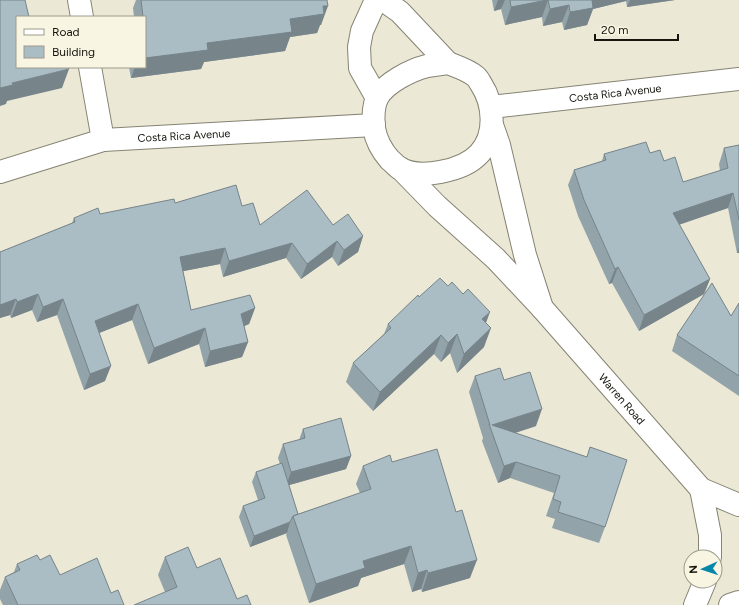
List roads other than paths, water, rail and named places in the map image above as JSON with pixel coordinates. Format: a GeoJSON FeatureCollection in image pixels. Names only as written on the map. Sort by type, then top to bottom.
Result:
{"type":"FeatureCollection","features":[{"type":"Feature","properties":{"kind":"street"},"geometry":{"type":"LineString","coordinates":[[79,0],[82,16]]}},
{"type":"Feature","properties":{"kind":"street"},"geometry":{"type":"LineString","coordinates":[[376,0],[362,31],[359,47],[360,68],[377,98],[395,80],[412,71],[427,66],[448,63]]}},
{"type":"Feature","properties":{"kind":"street","name":"Warren Road"},"geometry":{"type":"LineString","coordinates":[[383,0],[400,12],[448,63],[461,68],[476,77],[486,91],[525,255],[542,308]]}},
{"type":"Feature","properties":{"kind":"street"},"geometry":{"type":"LineString","coordinates":[[90,68],[103,140]]}},
{"type":"Feature","properties":{"kind":"street","name":"Costa Rica Avenue"},"geometry":{"type":"LineString","coordinates":[[492,116],[739,79]]}},
{"type":"Feature","properties":{"kind":"street","name":"Warren Road"},"geometry":{"type":"LineString","coordinates":[[377,98],[372,117],[376,137],[385,155],[400,168],[437,206],[496,259],[542,308],[701,489],[739,505]]}},
{"type":"Feature","properties":{"kind":"street","name":"Warren Road"},"geometry":{"type":"LineString","coordinates":[[400,168],[416,173],[433,174],[451,170],[468,162],[478,155],[485,146],[492,116]]}},
{"type":"Feature","properties":{"kind":"street","name":"Costa Rica Avenue"},"geometry":{"type":"LineString","coordinates":[[0,172],[103,140],[374,125]]}},
{"type":"Feature","properties":{"kind":"street"},"geometry":{"type":"LineString","coordinates":[[701,489],[710,535],[710,549]]}},
{"type":"Feature","properties":{"kind":"street"},"geometry":{"type":"LineString","coordinates":[[696,605],[702,589]]}},
{"type":"Feature","properties":{"kind":"street"},"geometry":{"type":"LineString","coordinates":[[730,605],[739,602]]}}]}
